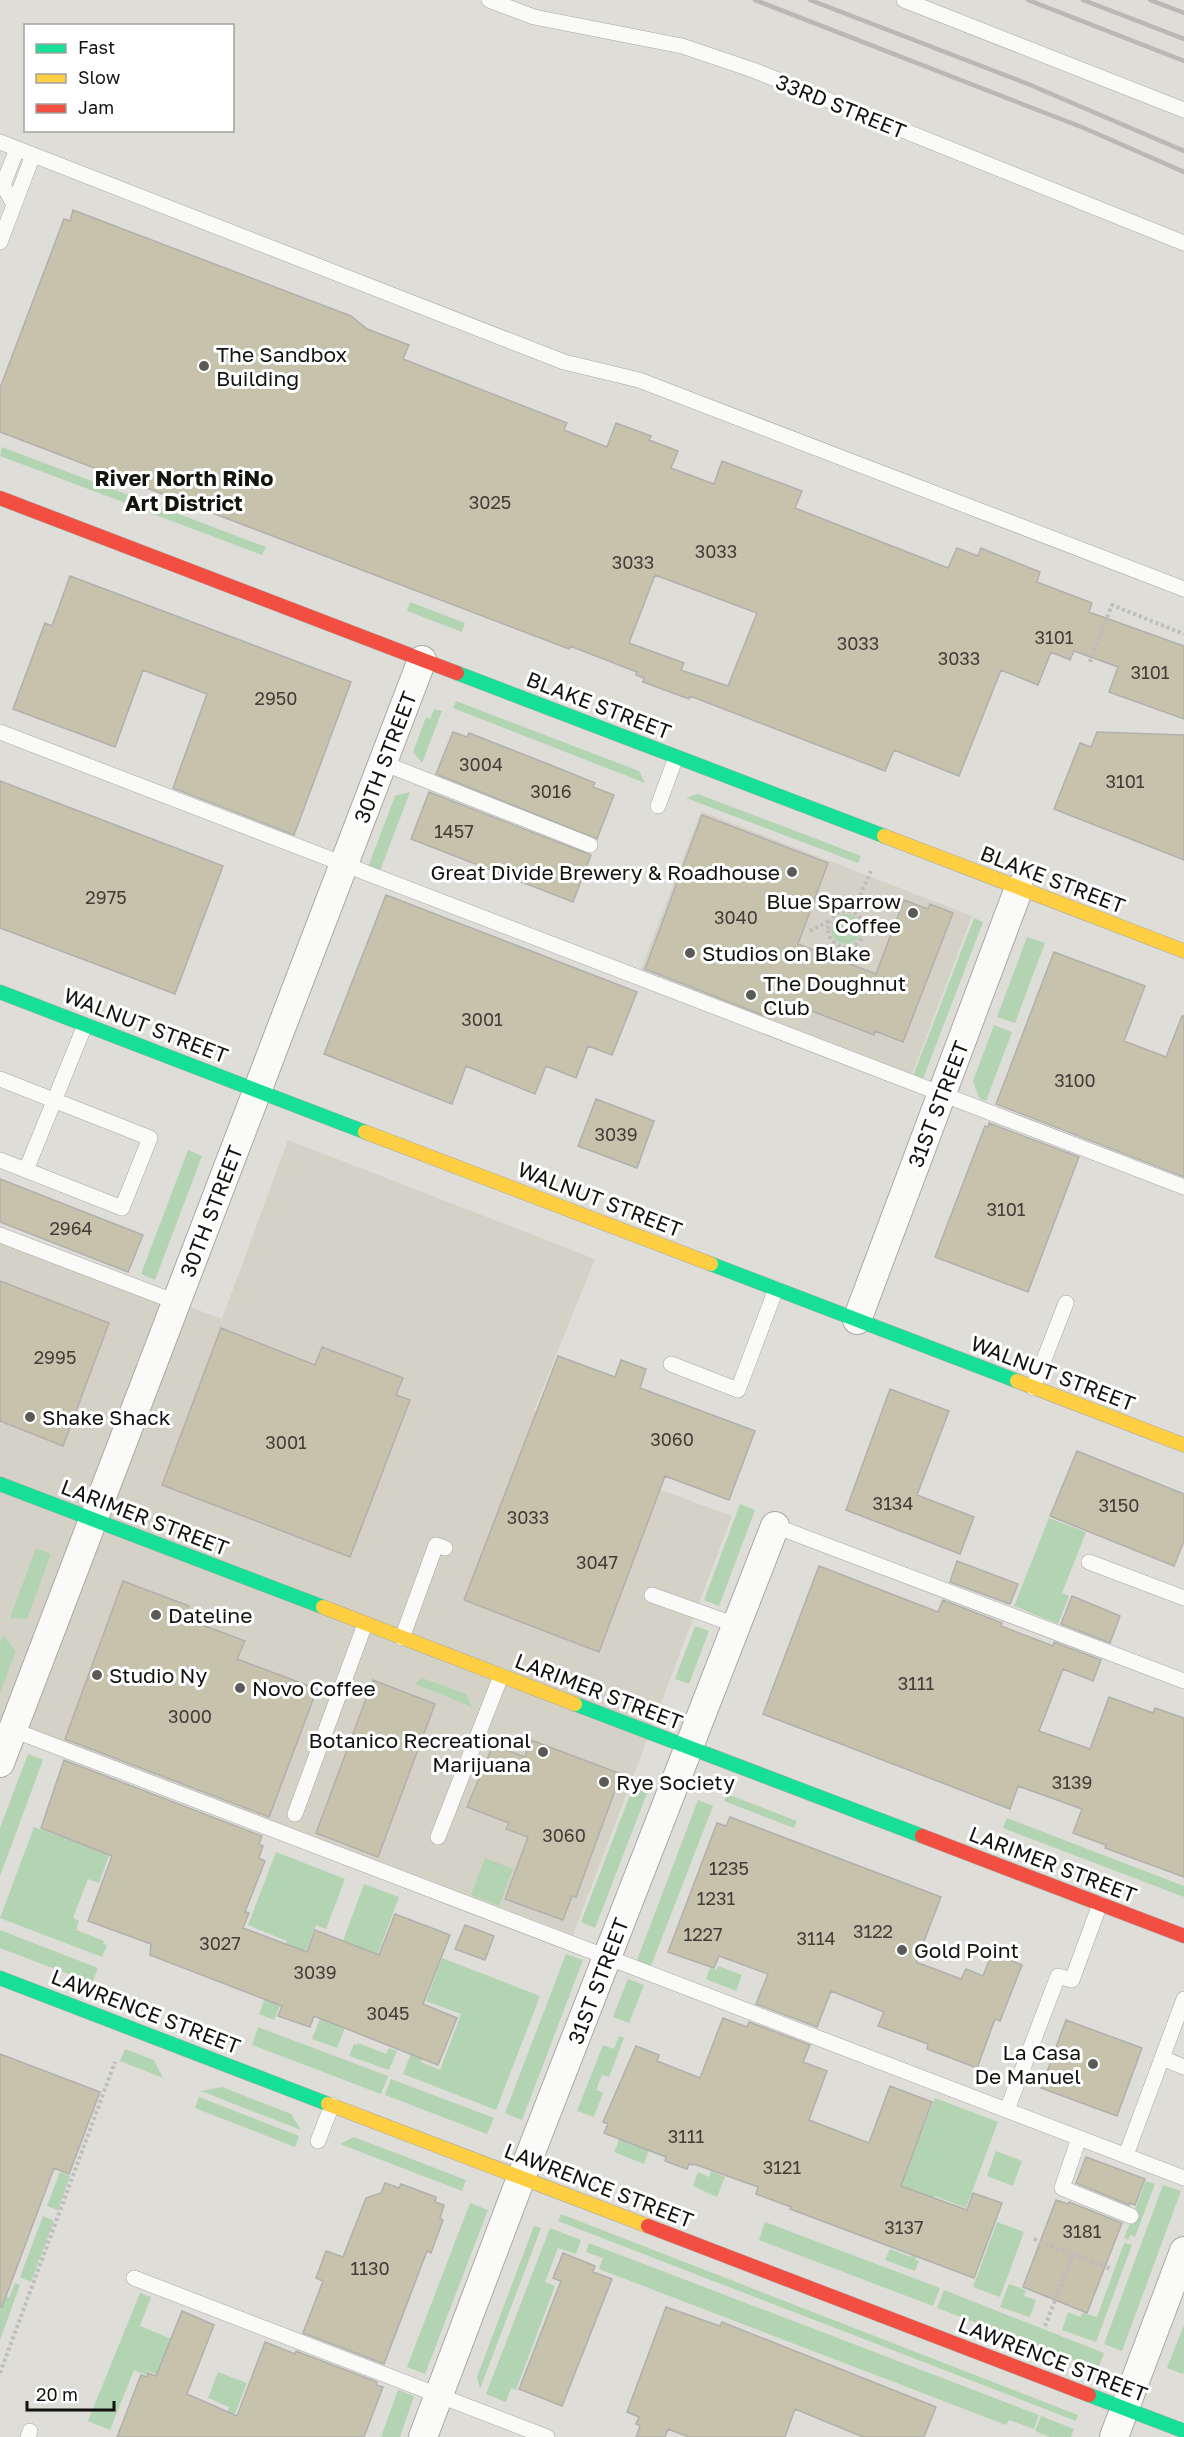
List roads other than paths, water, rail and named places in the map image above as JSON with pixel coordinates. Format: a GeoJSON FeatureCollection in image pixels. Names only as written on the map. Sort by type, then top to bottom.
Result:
{"type":"FeatureCollection","features":[{"type":"Feature","properties":{"kind":"street","name":"BLAKE STREET"},"geometry":{"type":"LineString","coordinates":[[0,498],[1184,951]]}},
{"type":"Feature","properties":{"kind":"street","name":"30TH STREET"},"geometry":{"type":"LineString","coordinates":[[0,1763],[6,1728],[93,1520],[422,660]]}},
{"type":"Feature","properties":{"kind":"street","name":"31ST STREET"},"geometry":{"type":"LineString","coordinates":[[856,1320],[1019,888]]}},
{"type":"Feature","properties":{"kind":"street","name":"WALNUT STREET"},"geometry":{"type":"LineString","coordinates":[[0,992],[1184,1445]]}},
{"type":"Feature","properties":{"kind":"street","name":"LARIMER STREET"},"geometry":{"type":"LineString","coordinates":[[0,1484],[1184,1936]]}},
{"type":"Feature","properties":{"kind":"street","name":"31ST STREET"},"geometry":{"type":"LineString","coordinates":[[423,2437],[521,2178],[775,1526]]}},
{"type":"Feature","properties":{"kind":"street","name":"LAWRENCE STREET"},"geometry":{"type":"LineString","coordinates":[[0,1978],[1184,2431]]}},
{"type":"Feature","properties":{"kind":"street"},"geometry":{"type":"LineString","coordinates":[[1114,2437],[1184,2251]]}},
{"type":"Feature","properties":{"kind":"lane","name":"33RD STREET"},"geometry":{"type":"LineString","coordinates":[[489,0],[534,17],[682,46],[753,70],[1184,243]]}},
{"type":"Feature","properties":{"kind":"lane"},"geometry":{"type":"LineString","coordinates":[[904,0],[1184,110]]}},
{"type":"Feature","properties":{"kind":"lane"},"geometry":{"type":"LineString","coordinates":[[0,142],[564,362],[639,380],[1184,589]]}},
{"type":"Feature","properties":{"kind":"lane"},"geometry":{"type":"LineString","coordinates":[[7,202],[3,185],[17,149]]}},
{"type":"Feature","properties":{"kind":"lane"},"geometry":{"type":"LineString","coordinates":[[0,242],[7,202],[33,155]]}},
{"type":"Feature","properties":{"kind":"lane"},"geometry":{"type":"LineString","coordinates":[[0,732],[1184,1187]]}},
{"type":"Feature","properties":{"kind":"lane"},"geometry":{"type":"LineString","coordinates":[[658,806],[676,757]]}},
{"type":"Feature","properties":{"kind":"lane"},"geometry":{"type":"LineString","coordinates":[[382,763],[590,845]]}},
{"type":"Feature","properties":{"kind":"lane"},"geometry":{"type":"LineString","coordinates":[[26,1170],[85,1025]]}},
{"type":"Feature","properties":{"kind":"lane"},"geometry":{"type":"LineString","coordinates":[[0,1079],[150,1138],[122,1208],[0,1160]]}},
{"type":"Feature","properties":{"kind":"lane"},"geometry":{"type":"LineString","coordinates":[[0,1235],[176,1302]]}},
{"type":"Feature","properties":{"kind":"lane"},"geometry":{"type":"LineString","coordinates":[[671,1364],[738,1390],[776,1289]]}},
{"type":"Feature","properties":{"kind":"lane"},"geometry":{"type":"LineString","coordinates":[[1033,1388],[1066,1303]]}},
{"type":"Feature","properties":{"kind":"lane"},"geometry":{"type":"LineString","coordinates":[[775,1526],[1184,1682]]}},
{"type":"Feature","properties":{"kind":"lane"},"geometry":{"type":"LineString","coordinates":[[402,1638],[436,1545],[445,1548]]}},
{"type":"Feature","properties":{"kind":"lane"},"geometry":{"type":"LineString","coordinates":[[1089,1562],[1184,1598]]}},
{"type":"Feature","properties":{"kind":"lane"},"geometry":{"type":"LineString","coordinates":[[652,1595],[736,1625]]}},
{"type":"Feature","properties":{"kind":"lane"},"geometry":{"type":"LineString","coordinates":[[295,1814],[365,1624]]}},
{"type":"Feature","properties":{"kind":"lane"},"geometry":{"type":"LineString","coordinates":[[438,1837],[501,1676]]}},
{"type":"Feature","properties":{"kind":"lane"},"geometry":{"type":"LineString","coordinates":[[6,1728],[1184,2178]]}},
{"type":"Feature","properties":{"kind":"lane"},"geometry":{"type":"LineString","coordinates":[[1007,2110],[1058,1976],[1072,1980],[1100,1904]]}},
{"type":"Feature","properties":{"kind":"lane"},"geometry":{"type":"LineString","coordinates":[[1126,2155],[1184,1999]]}},
{"type":"Feature","properties":{"kind":"lane"},"geometry":{"type":"LineString","coordinates":[[1162,2058],[1184,2067]]}},
{"type":"Feature","properties":{"kind":"lane"},"geometry":{"type":"LineString","coordinates":[[318,2141],[332,2105]]}},
{"type":"Feature","properties":{"kind":"lane"},"geometry":{"type":"LineString","coordinates":[[1079,2138],[1062,2188],[1131,2216]]}},
{"type":"Feature","properties":{"kind":"lane"},"geometry":{"type":"LineString","coordinates":[[134,2278],[548,2437]]}},
{"type":"Feature","properties":{"kind":"railway"},"geometry":{"type":"LineString","coordinates":[[755,0],[1084,128],[1184,172]]}},
{"type":"Feature","properties":{"kind":"railway"},"geometry":{"type":"LineString","coordinates":[[810,0],[1028,84],[1184,151]]}},
{"type":"Feature","properties":{"kind":"railway"},"geometry":{"type":"LineString","coordinates":[[1028,0],[1184,61]]}},
{"type":"Feature","properties":{"kind":"railway"},"geometry":{"type":"LineString","coordinates":[[1083,0],[1184,39]]}},
{"type":"Feature","properties":{"kind":"railway"},"geometry":{"type":"LineString","coordinates":[[1150,0],[1184,13]]}},
{"type":"Feature","properties":{"kind":"place","name":"The Sandbox Building"},"geometry":{"type":"Point","coordinates":[204,366]}},
{"type":"Feature","properties":{"kind":"place","name":"Great Divide Brewery & Roadhouse"},"geometry":{"type":"Point","coordinates":[792,872]}},
{"type":"Feature","properties":{"kind":"place","name":"Blue Sparrow Coffee"},"geometry":{"type":"Point","coordinates":[913,913]}},
{"type":"Feature","properties":{"kind":"place","name":"Studios on Blake"},"geometry":{"type":"Point","coordinates":[690,953]}},
{"type":"Feature","properties":{"kind":"place","name":"The Doughnut Club"},"geometry":{"type":"Point","coordinates":[751,995]}},
{"type":"Feature","properties":{"kind":"place","name":"Shake Shack"},"geometry":{"type":"Point","coordinates":[30,1417]}},
{"type":"Feature","properties":{"kind":"place","name":"Dateline"},"geometry":{"type":"Point","coordinates":[156,1615]}},
{"type":"Feature","properties":{"kind":"place","name":"Studio Ny"},"geometry":{"type":"Point","coordinates":[97,1675]}},
{"type":"Feature","properties":{"kind":"place","name":"Novo Coffee"},"geometry":{"type":"Point","coordinates":[240,1688]}},
{"type":"Feature","properties":{"kind":"place","name":"Botanico Recreational Marijuana"},"geometry":{"type":"Point","coordinates":[543,1752]}},
{"type":"Feature","properties":{"kind":"place","name":"Rye Society"},"geometry":{"type":"Point","coordinates":[604,1782]}},
{"type":"Feature","properties":{"kind":"place","name":"Gold Point"},"geometry":{"type":"Point","coordinates":[902,1950]}},
{"type":"Feature","properties":{"kind":"place","name":"La Casa De Manuel"},"geometry":{"type":"Point","coordinates":[1093,2064]}},
{"type":"Feature","properties":{"kind":"district","name":"River North RiNo Art District"},"geometry":{"type":"Point","coordinates":[184,490]}}]}
